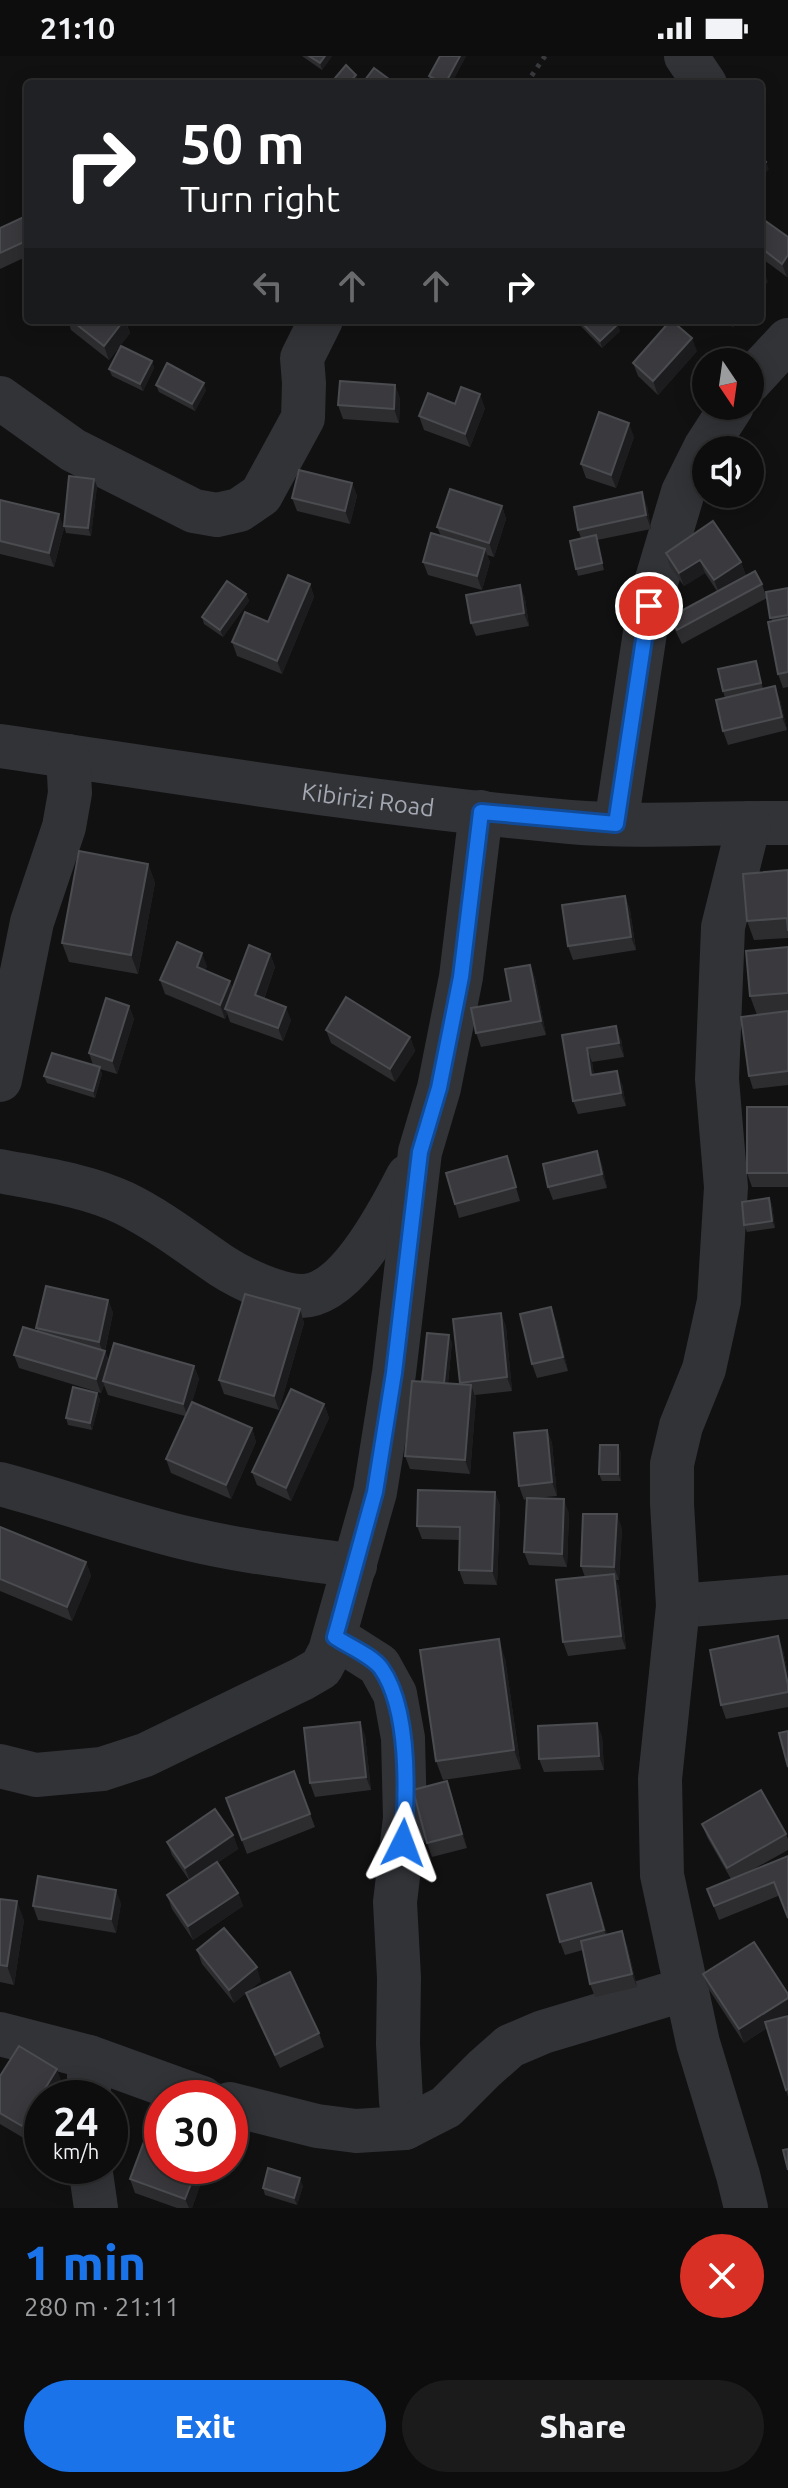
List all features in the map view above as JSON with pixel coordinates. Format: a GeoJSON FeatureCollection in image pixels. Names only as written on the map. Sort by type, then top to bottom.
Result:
{"type":"FeatureCollection","features":[{"type":"Feature","properties":{"kind":"street"},"geometry":{"type":"LineString","coordinates":[[686,56],[702,80]]}},
{"type":"Feature","properties":{"kind":"street"},"geometry":{"type":"LineString","coordinates":[[0,398],[73,450],[194,511],[217,515],[239,510],[261,495],[303,418],[302,358],[319,324]]}},
{"type":"Feature","properties":{"kind":"street"},"geometry":{"type":"LineString","coordinates":[[764,366],[788,340]]}},
{"type":"Feature","properties":{"kind":"street"},"geometry":{"type":"LineString","coordinates":[[616,824],[649,606],[683,492],[723,420]]}},
{"type":"Feature","properties":{"kind":"street","name":"Kibirizi Road"},"geometry":{"type":"LineString","coordinates":[[0,746],[391,803],[616,824],[768,823]]}},
{"type":"Feature","properties":{"kind":"street"},"geometry":{"type":"LineString","coordinates":[[0,1080],[11,979],[64,827],[70,793],[68,756]]}},
{"type":"Feature","properties":{"kind":"street"},"geometry":{"type":"LineString","coordinates":[[0,1766],[36,1775],[102,1769],[145,1755],[321,1668],[335,1637],[375,1492],[394,1373],[420,1152],[439,1088],[461,977],[481,812]]}},
{"type":"Feature","properties":{"kind":"street"},"geometry":{"type":"LineString","coordinates":[[746,2208],[698,2043],[662,1875],[660,1779],[678,1606],[672,1464],[681,1426],[704,1369],[719,1301],[726,1187],[717,1079],[723,927],[768,823]]}},
{"type":"Feature","properties":{"kind":"street"},"geometry":{"type":"LineString","coordinates":[[0,1171],[84,1189],[124,1203],[227,1269],[272,1290],[302,1296],[332,1284],[351,1265],[384,1222],[420,1152]]}},
{"type":"Feature","properties":{"kind":"street"},"geometry":{"type":"LineString","coordinates":[[0,1484],[193,1540],[355,1566]]}},
{"type":"Feature","properties":{"kind":"street"},"geometry":{"type":"LineString","coordinates":[[678,1606],[788,1597]]}},
{"type":"Feature","properties":{"kind":"street"},"geometry":{"type":"LineString","coordinates":[[335,1637],[379,1665],[395,1694],[403,1738],[405,1818],[395,1902],[398,2044],[405,2128]]}},
{"type":"Feature","properties":{"kind":"street"},"geometry":{"type":"LineString","coordinates":[[248,2109],[317,2126],[356,2131],[405,2128],[446,2107],[510,2046],[543,2032],[686,1989]]}},
{"type":"Feature","properties":{"kind":"street"},"geometry":{"type":"LineString","coordinates":[[0,2034],[89,2078],[144,2088]]}},
{"type":"Feature","properties":{"kind":"street"},"geometry":{"type":"LineString","coordinates":[[93,2184],[96,2208]]}},
{"type":"Feature","properties":{"kind":"path"},"geometry":{"type":"LineString","coordinates":[[529,80],[545,56]]}},
{"type":"Feature","properties":{"kind":"building"},"geometry":{"type":"Polygon","coordinates":[[[309,56],[325,56],[320,63],[309,56]]]}},
{"type":"Feature","properties":{"kind":"building"},"geometry":{"type":"Polygon","coordinates":[[[440,56],[460,56],[447,80],[429,76],[440,56]]]}},
{"type":"Feature","properties":{"kind":"building"},"geometry":{"type":"Polygon","coordinates":[[[346,65],[356,75],[352,80],[333,80],[346,65]]]}},
{"type":"Feature","properties":{"kind":"building"},"geometry":{"type":"Polygon","coordinates":[[[374,68],[390,80],[365,80],[374,68]]]}},
{"type":"Feature","properties":{"kind":"building"},"geometry":{"type":"Polygon","coordinates":[[[24,217],[24,242],[0,253],[0,228],[24,217]]]}},
{"type":"Feature","properties":{"kind":"building"},"geometry":{"type":"Polygon","coordinates":[[[764,220],[788,237],[788,255],[782,264],[764,250],[764,220]]]}},
{"type":"Feature","properties":{"kind":"building"},"geometry":{"type":"Polygon","coordinates":[[[76,324],[121,324],[104,346],[76,324]]]}},
{"type":"Feature","properties":{"kind":"building"},"geometry":{"type":"Polygon","coordinates":[[[583,324],[618,324],[600,341],[583,324]]]}},
{"type":"Feature","properties":{"kind":"building"},"geometry":{"type":"Polygon","coordinates":[[[667,324],[676,324],[692,338],[653,381],[633,363],[667,324]]]}},
{"type":"Feature","properties":{"kind":"building"},"geometry":{"type":"Polygon","coordinates":[[[121,346],[152,361],[140,384],[109,369],[121,346]]]}},
{"type":"Feature","properties":{"kind":"building"},"geometry":{"type":"Polygon","coordinates":[[[167,363],[204,383],[192,404],[156,385],[167,363]]]}},
{"type":"Feature","properties":{"kind":"building"},"geometry":{"type":"Polygon","coordinates":[[[340,381],[395,385],[394,409],[338,405],[340,381]]]}},
{"type":"Feature","properties":{"kind":"building"},"geometry":{"type":"Polygon","coordinates":[[[461,387],[480,394],[465,434],[419,416],[428,393],[455,404],[461,387]]]}},
{"type":"Feature","properties":{"kind":"building"},"geometry":{"type":"Polygon","coordinates":[[[599,412],[629,423],[611,475],[581,464],[599,412]]]}},
{"type":"Feature","properties":{"kind":"building"},"geometry":{"type":"Polygon","coordinates":[[[299,470],[352,483],[345,511],[292,498],[299,470]]]}},
{"type":"Feature","properties":{"kind":"building"},"geometry":{"type":"Polygon","coordinates":[[[69,476],[94,479],[88,528],[64,526],[69,476]]]}},
{"type":"Feature","properties":{"kind":"building"},"geometry":{"type":"Polygon","coordinates":[[[450,489],[502,506],[489,543],[437,527],[450,489]]]}},
{"type":"Feature","properties":{"kind":"building"},"geometry":{"type":"Polygon","coordinates":[[[642,492],[646,515],[578,530],[574,507],[642,492]]]}},
{"type":"Feature","properties":{"kind":"building"},"geometry":{"type":"Polygon","coordinates":[[[0,500],[59,514],[49,553],[0,541],[0,500]]]}},
{"type":"Feature","properties":{"kind":"building"},"geometry":{"type":"Polygon","coordinates":[[[713,521],[741,562],[714,580],[700,560],[679,573],[666,553],[713,521]]]}},
{"type":"Feature","properties":{"kind":"building"},"geometry":{"type":"Polygon","coordinates":[[[431,533],[485,549],[477,576],[423,562],[431,533]]]}},
{"type":"Feature","properties":{"kind":"building"},"geometry":{"type":"Polygon","coordinates":[[[596,535],[602,563],[576,569],[570,541],[596,535]]]}},
{"type":"Feature","properties":{"kind":"building"},"geometry":{"type":"Polygon","coordinates":[[[755,571],[762,584],[677,630],[670,617],[755,571]]]}},
{"type":"Feature","properties":{"kind":"building"},"geometry":{"type":"Polygon","coordinates":[[[288,575],[310,584],[277,661],[232,642],[245,612],[268,622],[288,575]]]}},
{"type":"Feature","properties":{"kind":"building"},"geometry":{"type":"Polygon","coordinates":[[[227,581],[246,594],[220,630],[202,617],[227,581]]]}},
{"type":"Feature","properties":{"kind":"building"},"geometry":{"type":"Polygon","coordinates":[[[520,585],[524,613],[471,623],[466,595],[520,585]]]}},
{"type":"Feature","properties":{"kind":"building"},"geometry":{"type":"Polygon","coordinates":[[[788,588],[788,615],[770,618],[766,592],[788,588]]]}},
{"type":"Feature","properties":{"kind":"building"},"geometry":{"type":"Polygon","coordinates":[[[788,618],[788,672],[778,674],[768,622],[788,618]]]}},
{"type":"Feature","properties":{"kind":"building"},"geometry":{"type":"Polygon","coordinates":[[[756,661],[761,683],[723,691],[718,669],[756,661]]]}},
{"type":"Feature","properties":{"kind":"building"},"geometry":{"type":"Polygon","coordinates":[[[775,686],[782,717],[723,731],[716,700],[775,686]]]}},
{"type":"Feature","properties":{"kind":"building"},"geometry":{"type":"Polygon","coordinates":[[[79,851],[148,864],[131,955],[62,943],[79,851]]]}},
{"type":"Feature","properties":{"kind":"building"},"geometry":{"type":"Polygon","coordinates":[[[788,870],[788,931],[787,918],[747,921],[743,874],[788,870]]]}},
{"type":"Feature","properties":{"kind":"building"},"geometry":{"type":"Polygon","coordinates":[[[625,896],[631,937],[568,946],[562,905],[625,896]]]}},
{"type":"Feature","properties":{"kind":"building"},"geometry":{"type":"Polygon","coordinates":[[[177,942],[202,953],[197,967],[230,981],[220,1005],[160,980],[177,942]]]}},
{"type":"Feature","properties":{"kind":"building"},"geometry":{"type":"Polygon","coordinates":[[[249,945],[270,954],[255,995],[286,1007],[278,1028],[225,1009],[249,945]]]}},
{"type":"Feature","properties":{"kind":"building"},"geometry":{"type":"Polygon","coordinates":[[[788,947],[788,993],[750,996],[746,951],[788,947]]]}},
{"type":"Feature","properties":{"kind":"building"},"geometry":{"type":"Polygon","coordinates":[[[530,965],[541,1021],[476,1033],[471,1008],[511,1001],[505,969],[530,965]]]}},
{"type":"Feature","properties":{"kind":"building"},"geometry":{"type":"Polygon","coordinates":[[[346,997],[410,1037],[390,1069],[326,1030],[346,997]]]}},
{"type":"Feature","properties":{"kind":"building"},"geometry":{"type":"Polygon","coordinates":[[[106,998],[129,1006],[112,1061],[89,1053],[106,998]]]}},
{"type":"Feature","properties":{"kind":"building"},"geometry":{"type":"Polygon","coordinates":[[[788,1011],[788,1071],[749,1076],[741,1017],[788,1011]]]}},
{"type":"Feature","properties":{"kind":"building"},"geometry":{"type":"Polygon","coordinates":[[[616,1026],[619,1043],[587,1048],[591,1075],[617,1071],[621,1093],[573,1101],[562,1035],[616,1026]]]}},
{"type":"Feature","properties":{"kind":"building"},"geometry":{"type":"Polygon","coordinates":[[[52,1053],[100,1067],[93,1091],[44,1076],[52,1053]]]}},
{"type":"Feature","properties":{"kind":"building"},"geometry":{"type":"Polygon","coordinates":[[[747,1107],[788,1107],[788,1173],[747,1173],[747,1107]]]}},
{"type":"Feature","properties":{"kind":"building"},"geometry":{"type":"Polygon","coordinates":[[[597,1151],[602,1174],[548,1187],[543,1164],[597,1151]]]}},
{"type":"Feature","properties":{"kind":"building"},"geometry":{"type":"Polygon","coordinates":[[[507,1156],[516,1187],[455,1204],[446,1173],[507,1156]]]}},
{"type":"Feature","properties":{"kind":"building"},"geometry":{"type":"Polygon","coordinates":[[[769,1198],[772,1221],[744,1225],[742,1202],[769,1198]]]}},
{"type":"Feature","properties":{"kind":"building"},"geometry":{"type":"Polygon","coordinates":[[[46,1286],[108,1300],[99,1342],[36,1328],[46,1286]]]}},
{"type":"Feature","properties":{"kind":"building"},"geometry":{"type":"Polygon","coordinates":[[[245,1294],[300,1309],[274,1396],[219,1380],[245,1294]]]}},
{"type":"Feature","properties":{"kind":"building"},"geometry":{"type":"Polygon","coordinates":[[[551,1307],[563,1357],[532,1364],[520,1314],[551,1307]]]}},
{"type":"Feature","properties":{"kind":"building"},"geometry":{"type":"Polygon","coordinates":[[[501,1313],[507,1377],[460,1383],[453,1319],[501,1313]]]}},
{"type":"Feature","properties":{"kind":"building"},"geometry":{"type":"Polygon","coordinates":[[[23,1327],[105,1351],[96,1379],[14,1355],[23,1327]]]}},
{"type":"Feature","properties":{"kind":"building"},"geometry":{"type":"Polygon","coordinates":[[[427,1333],[449,1335],[444,1383],[422,1381],[427,1333]]]}},
{"type":"Feature","properties":{"kind":"building"},"geometry":{"type":"Polygon","coordinates":[[[114,1343],[194,1366],[183,1404],[103,1381],[114,1343]]]}},
{"type":"Feature","properties":{"kind":"building"},"geometry":{"type":"Polygon","coordinates":[[[412,1381],[471,1385],[465,1460],[405,1456],[412,1381]]]}},
{"type":"Feature","properties":{"kind":"building"},"geometry":{"type":"Polygon","coordinates":[[[73,1387],[97,1393],[90,1423],[66,1418],[73,1387]]]}},
{"type":"Feature","properties":{"kind":"building"},"geometry":{"type":"Polygon","coordinates":[[[291,1389],[324,1404],[286,1488],[252,1472],[291,1389]]]}},
{"type":"Feature","properties":{"kind":"building"},"geometry":{"type":"Polygon","coordinates":[[[192,1402],[252,1428],[226,1485],[166,1459],[192,1402]]]}},
{"type":"Feature","properties":{"kind":"building"},"geometry":{"type":"Polygon","coordinates":[[[547,1430],[552,1482],[519,1486],[514,1433],[547,1430]]]}},
{"type":"Feature","properties":{"kind":"building"},"geometry":{"type":"Polygon","coordinates":[[[600,1445],[618,1445],[618,1474],[599,1474],[600,1445]]]}},
{"type":"Feature","properties":{"kind":"building"},"geometry":{"type":"Polygon","coordinates":[[[418,1490],[495,1492],[492,1571],[459,1570],[460,1527],[417,1526],[418,1490]]]}},
{"type":"Feature","properties":{"kind":"building"},"geometry":{"type":"Polygon","coordinates":[[[527,1498],[564,1499],[562,1554],[524,1552],[527,1498]]]}},
{"type":"Feature","properties":{"kind":"building"},"geometry":{"type":"Polygon","coordinates":[[[583,1514],[617,1514],[614,1567],[581,1566],[583,1514]]]}},
{"type":"Feature","properties":{"kind":"building"},"geometry":{"type":"Polygon","coordinates":[[[0,1527],[86,1562],[67,1607],[0,1579],[0,1527]]]}},
{"type":"Feature","properties":{"kind":"building"},"geometry":{"type":"Polygon","coordinates":[[[614,1574],[621,1636],[563,1642],[556,1580],[614,1574]]]}},
{"type":"Feature","properties":{"kind":"building"},"geometry":{"type":"Polygon","coordinates":[[[778,1636],[788,1692],[721,1705],[710,1650],[778,1636]]]}},
{"type":"Feature","properties":{"kind":"building"},"geometry":{"type":"Polygon","coordinates":[[[499,1639],[514,1750],[436,1761],[420,1650],[499,1639]]]}},
{"type":"Feature","properties":{"kind":"building"},"geometry":{"type":"Polygon","coordinates":[[[360,1722],[366,1777],[310,1783],[304,1728],[360,1722]]]}},
{"type":"Feature","properties":{"kind":"building"},"geometry":{"type":"Polygon","coordinates":[[[597,1723],[599,1756],[539,1759],[538,1726],[597,1723]]]}},
{"type":"Feature","properties":{"kind":"building"},"geometry":{"type":"Polygon","coordinates":[[[788,1731],[788,1767],[779,1733],[788,1731]]]}},
{"type":"Feature","properties":{"kind":"building"},"geometry":{"type":"Polygon","coordinates":[[[294,1771],[310,1814],[242,1840],[226,1798],[294,1771]]]}},
{"type":"Feature","properties":{"kind":"building"},"geometry":{"type":"Polygon","coordinates":[[[447,1781],[462,1834],[427,1843],[413,1790],[447,1781]]]}},
{"type":"Feature","properties":{"kind":"building"},"geometry":{"type":"Polygon","coordinates":[[[761,1790],[786,1834],[727,1868],[702,1824],[761,1790]]]}},
{"type":"Feature","properties":{"kind":"building"},"geometry":{"type":"Polygon","coordinates":[[[215,1809],[233,1835],[185,1868],[167,1842],[215,1809]]]}},
{"type":"Feature","properties":{"kind":"building"},"geometry":{"type":"Polygon","coordinates":[[[788,1856],[788,1918],[774,1882],[714,1906],[707,1889],[788,1856]]]}},
{"type":"Feature","properties":{"kind":"building"},"geometry":{"type":"Polygon","coordinates":[[[217,1862],[238,1893],[188,1926],[167,1895],[217,1862]]]}},
{"type":"Feature","properties":{"kind":"building"},"geometry":{"type":"Polygon","coordinates":[[[38,1876],[116,1890],[111,1919],[33,1906],[38,1876]]]}},
{"type":"Feature","properties":{"kind":"building"},"geometry":{"type":"Polygon","coordinates":[[[591,1883],[604,1930],[560,1942],[547,1895],[591,1883]]]}},
{"type":"Feature","properties":{"kind":"building"},"geometry":{"type":"Polygon","coordinates":[[[0,1899],[17,1901],[7,1966],[0,1965],[0,1899]]]}},
{"type":"Feature","properties":{"kind":"building"},"geometry":{"type":"Polygon","coordinates":[[[224,1928],[257,1967],[229,1990],[197,1950],[224,1928]]]}},
{"type":"Feature","properties":{"kind":"building"},"geometry":{"type":"Polygon","coordinates":[[[622,1931],[632,1974],[590,1984],[581,1941],[622,1931]]]}},
{"type":"Feature","properties":{"kind":"building"},"geometry":{"type":"Polygon","coordinates":[[[754,1942],[788,1998],[739,2029],[703,1974],[754,1942]]]}},
{"type":"Feature","properties":{"kind":"building"},"geometry":{"type":"Polygon","coordinates":[[[290,1972],[319,2033],[275,2055],[246,1993],[290,1972]]]}},
{"type":"Feature","properties":{"kind":"building"},"geometry":{"type":"Polygon","coordinates":[[[788,2016],[788,2089],[786,2090],[765,2022],[788,2016]]]}},
{"type":"Feature","properties":{"kind":"building"},"geometry":{"type":"Polygon","coordinates":[[[19,2046],[57,2069],[50,2080],[24,2080],[22,2126],[0,2113],[0,2076],[19,2046]]]}},
{"type":"Feature","properties":{"kind":"building"},"geometry":{"type":"Polygon","coordinates":[[[144,2142],[144,2184],[191,2184],[185,2199],[130,2179],[144,2142]]]}},
{"type":"Feature","properties":{"kind":"building"},"geometry":{"type":"Polygon","coordinates":[[[788,2149],[788,2170],[783,2150],[788,2149]]]}},
{"type":"Feature","properties":{"kind":"building"},"geometry":{"type":"Polygon","coordinates":[[[268,2168],[300,2178],[294,2198],[263,2188],[268,2168]]]}},
{"type":"Feature","properties":{"kind":"route"},"geometry":{"type":"LineString","coordinates":[[403,1843],[403,1738],[395,1694],[379,1665],[335,1637],[375,1492],[394,1373],[420,1152],[439,1088],[461,977],[481,812],[616,824],[649,606]]}}]}
